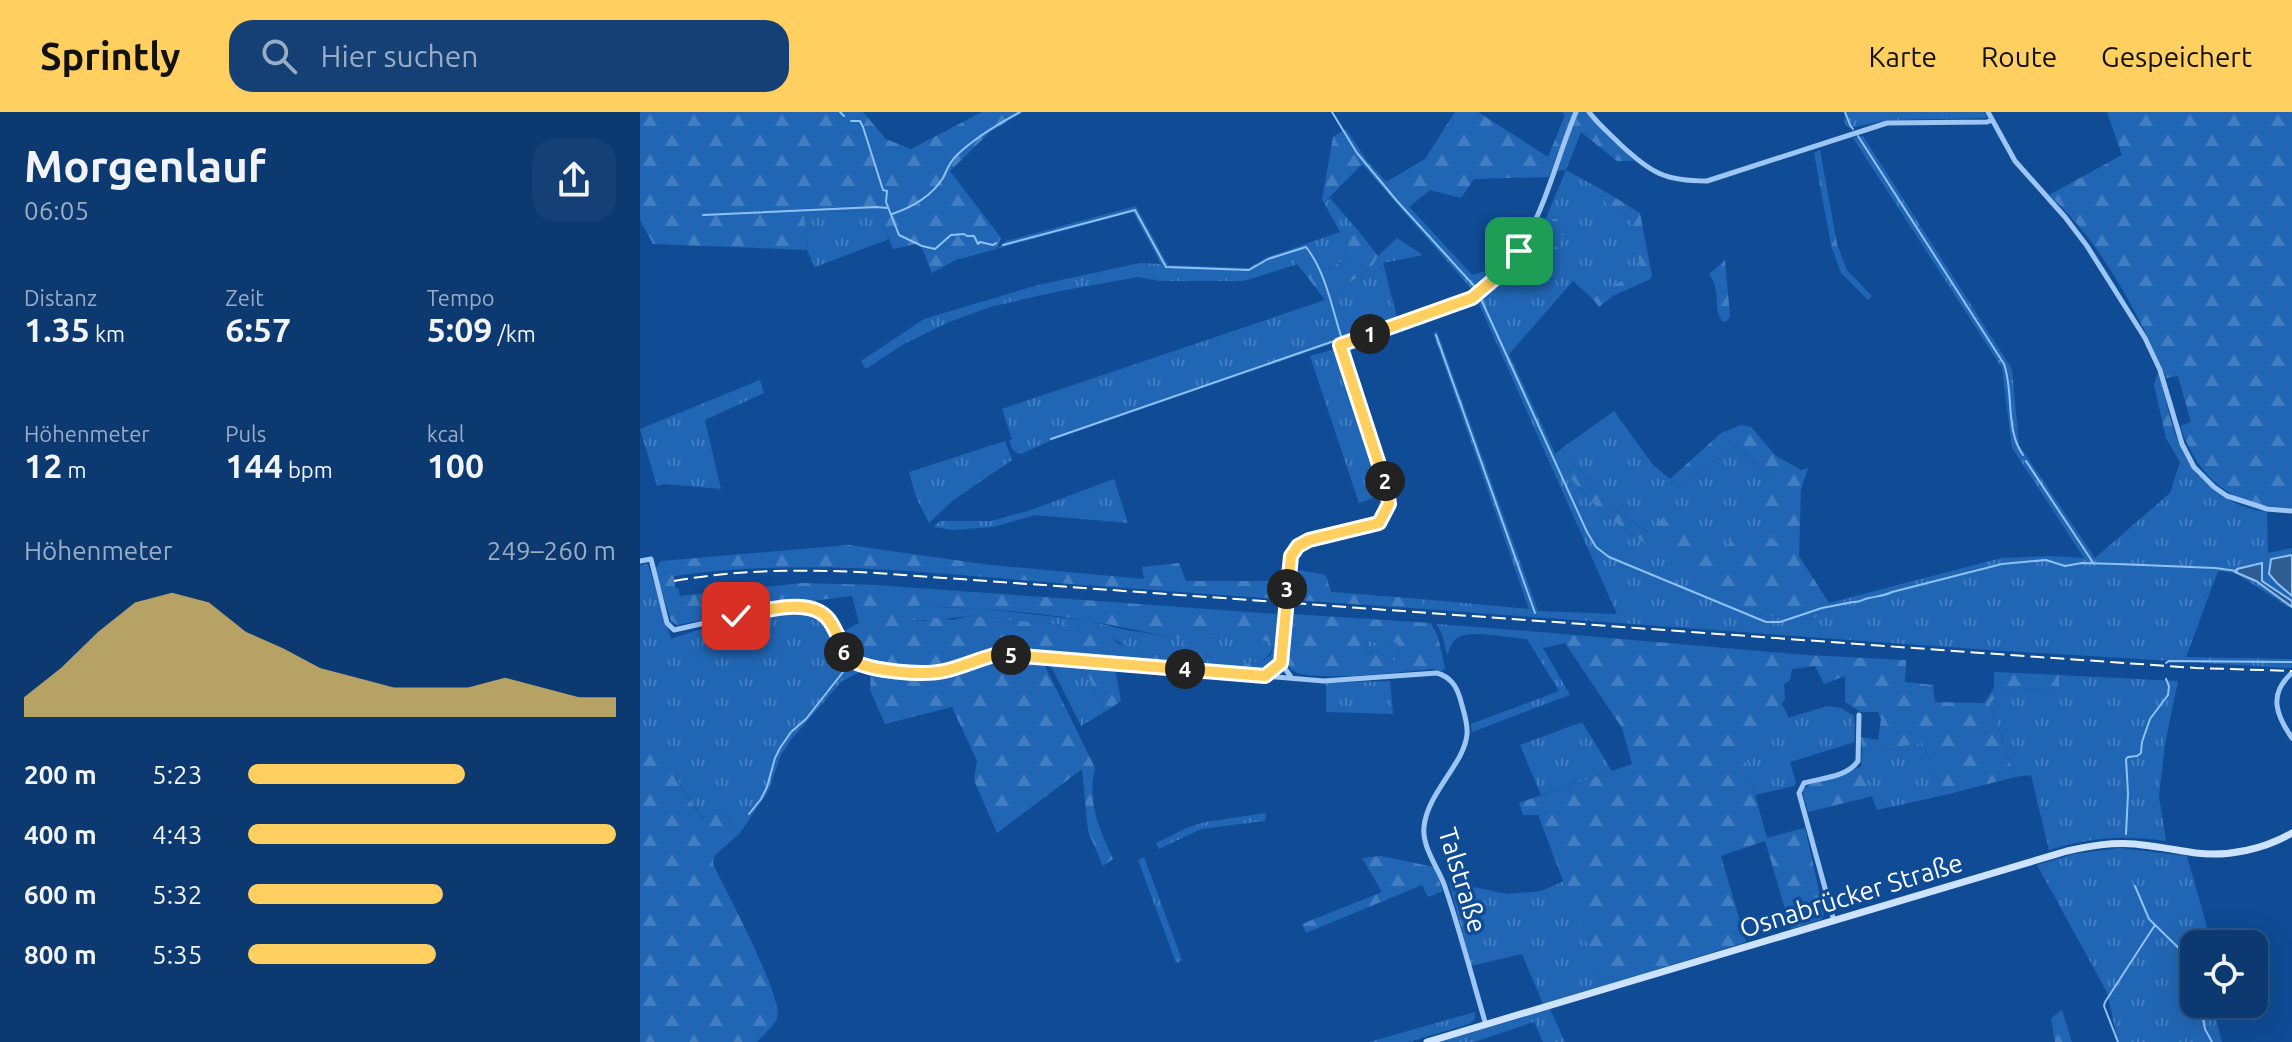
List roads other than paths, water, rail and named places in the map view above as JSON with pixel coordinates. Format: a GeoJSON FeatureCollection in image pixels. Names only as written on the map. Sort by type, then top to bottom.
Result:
{"type":"FeatureCollection","features":[{"type":"Feature","properties":{"kind":"main road","name":"Osnabrücker Straße"},"geometry":{"type":"LineString","coordinates":[[1427,1042],[2088,847],[2134,844],[2219,854],[2261,847],[2292,833]]}},
{"type":"Feature","properties":{"kind":"street"},"geometry":{"type":"LineString","coordinates":[[1292,678],[1281,663],[1291,556],[1298,546],[1309,540],[1379,523],[1389,504],[1387,489],[1340,345],[1472,298],[1499,275],[1528,235],[1576,112]]}},
{"type":"Feature","properties":{"kind":"street"},"geometry":{"type":"LineString","coordinates":[[1589,112],[1643,165],[1663,176],[1693,181],[1729,175],[1887,123],[1992,120]]}},
{"type":"Feature","properties":{"kind":"street"},"geometry":{"type":"LineString","coordinates":[[1988,112],[2015,161],[2087,246],[2145,338],[2160,370],[2182,444],[2194,467],[2227,496],[2267,509],[2292,511]]}},
{"type":"Feature","properties":{"kind":"street","name":"Talstraße"},"geometry":{"type":"LineString","coordinates":[[640,561],[651,559],[667,623],[674,630],[736,616],[808,606],[824,614],[830,621],[850,660],[869,667],[939,672],[999,654],[1324,681],[1437,673],[1446,676],[1458,691],[1467,724],[1466,742],[1429,807],[1424,840],[1443,882],[1486,1025]]}},
{"type":"Feature","properties":{"kind":"street"},"geometry":{"type":"LineString","coordinates":[[1265,676],[1281,663]]}},
{"type":"Feature","properties":{"kind":"street"},"geometry":{"type":"LineString","coordinates":[[2292,673],[2284,680],[2277,699],[2277,710],[2292,738]]}},
{"type":"Feature","properties":{"kind":"street"},"geometry":{"type":"LineString","coordinates":[[1834,921],[1799,793],[1804,783],[1841,774],[1855,766],[1858,761],[1859,715]]}},
{"type":"Feature","properties":{"kind":"waterway"},"geometry":{"type":"LineString","coordinates":[[840,112],[844,116]]}},
{"type":"Feature","properties":{"kind":"waterway"},"geometry":{"type":"LineString","coordinates":[[892,214],[927,196],[963,149],[1020,112]]}},
{"type":"Feature","properties":{"kind":"waterway"},"geometry":{"type":"LineString","coordinates":[[1332,112],[1357,153],[1476,288]]}},
{"type":"Feature","properties":{"kind":"waterway"},"geometry":{"type":"LineString","coordinates":[[1845,112],[1853,129]]}},
{"type":"Feature","properties":{"kind":"waterway"},"geometry":{"type":"LineString","coordinates":[[851,121],[860,121],[863,127],[883,190],[887,191],[886,202],[899,235],[935,249],[951,235],[974,236],[978,244],[996,243]]}},
{"type":"Feature","properties":{"kind":"waterway"},"geometry":{"type":"LineString","coordinates":[[1858,136],[2004,364],[2014,434],[2023,455]]}},
{"type":"Feature","properties":{"kind":"waterway"},"geometry":{"type":"LineString","coordinates":[[703,215],[888,208]]}},
{"type":"Feature","properties":{"kind":"waterway"},"geometry":{"type":"LineString","coordinates":[[1003,245],[1135,210],[1166,267],[1249,270],[1268,259],[1306,247],[1324,279],[1342,339]]}},
{"type":"Feature","properties":{"kind":"waterway"},"geometry":{"type":"LineString","coordinates":[[1352,344],[1472,303],[1480,297],[1596,547],[1609,557],[1766,622],[1780,622],[1822,608],[1858,602],[2002,564],[2046,560],[2065,566],[2118,564],[2237,571]]}},
{"type":"Feature","properties":{"kind":"waterway"},"geometry":{"type":"LineString","coordinates":[[1436,335],[1535,613]]}},
{"type":"Feature","properties":{"kind":"waterway"},"geometry":{"type":"LineString","coordinates":[[1051,439],[1334,341]]}},
{"type":"Feature","properties":{"kind":"waterway"},"geometry":{"type":"LineString","coordinates":[[2026,461],[2094,564]]}},
{"type":"Feature","properties":{"kind":"waterway"},"geometry":{"type":"LineString","coordinates":[[2166,663],[2292,662]]}},
{"type":"Feature","properties":{"kind":"waterway"},"geometry":{"type":"LineString","coordinates":[[749,814],[767,787],[780,748],[843,672]]}},
{"type":"Feature","properties":{"kind":"waterway"},"geometry":{"type":"LineString","coordinates":[[2126,834],[2126,759],[2141,753],[2150,719],[2168,695],[2166,679]]}},
{"type":"Feature","properties":{"kind":"waterway"},"geometry":{"type":"LineString","coordinates":[[2135,886],[2149,919],[2180,949]]}},
{"type":"Feature","properties":{"kind":"waterway"},"geometry":{"type":"LineString","coordinates":[[2118,1042],[2105,1002],[2155,925]]}},
{"type":"Feature","properties":{"kind":"waterway"},"geometry":{"type":"LineString","coordinates":[[2203,1018],[2212,1042]]}},
{"type":"Feature","properties":{"kind":"railway"},"geometry":{"type":"LineString","coordinates":[[674,581],[775,571],[876,573],[2196,668],[2292,671]]}}]}
